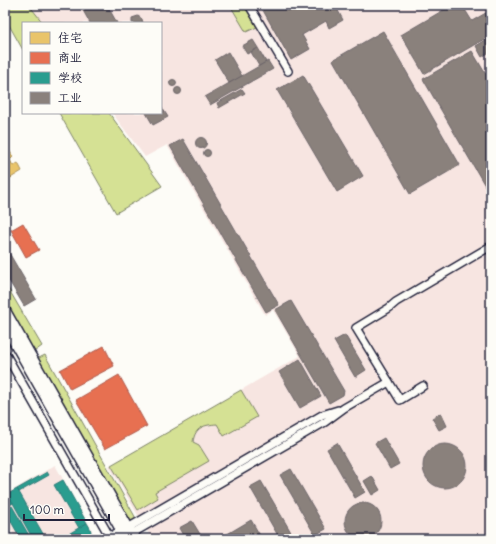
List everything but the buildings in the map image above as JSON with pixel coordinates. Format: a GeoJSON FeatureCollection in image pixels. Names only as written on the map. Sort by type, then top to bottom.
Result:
{"type":"FeatureCollection","features":[{"type":"Feature","properties":{"kind":"highway"},"geometry":{"type":"LineString","coordinates":[[5,324],[122,536]]}},
{"type":"Feature","properties":{"kind":"highway"},"geometry":{"type":"LineString","coordinates":[[5,337],[122,536]]}},
{"type":"Feature","properties":{"kind":"street"},"geometry":{"type":"LineString","coordinates":[[249,5],[288,71]]}},
{"type":"Feature","properties":{"kind":"street"},"geometry":{"type":"LineString","coordinates":[[423,386],[400,400],[356,328],[396,302],[491,246]]}},
{"type":"Feature","properties":{"kind":"street"},"geometry":{"type":"LineString","coordinates":[[5,308],[122,536]]}},
{"type":"Feature","properties":{"kind":"street"},"geometry":{"type":"LineString","coordinates":[[5,353],[122,536]]}},
{"type":"Feature","properties":{"kind":"street"},"geometry":{"type":"LineString","coordinates":[[122,536],[325,422],[344,408],[389,382]]}},
{"type":"Feature","properties":{"kind":"shaded area"},"geometry":{"type":"Polygon","coordinates":[[[28,5],[491,5],[491,539],[152,539],[109,466],[300,356],[273,310],[265,315],[167,145],[145,157],[113,114],[162,114],[162,22],[41,22],[28,5]]]}},
{"type":"Feature","properties":{"kind":"shaded area"},"geometry":{"type":"Polygon","coordinates":[[[55,465],[92,530],[91,535],[84,539],[16,539],[5,520],[5,495],[55,465]]]}},
{"type":"Feature","properties":{"kind":"green space"},"geometry":{"type":"Polygon","coordinates":[[[5,5],[29,5],[42,22],[22,22],[22,48],[5,18],[5,5]]]}},
{"type":"Feature","properties":{"kind":"green space"},"geometry":{"type":"Polygon","coordinates":[[[230,5],[244,5],[257,27],[246,32],[230,5]]]}},
{"type":"Feature","properties":{"kind":"green space"},"geometry":{"type":"Polygon","coordinates":[[[60,114],[110,114],[162,186],[116,213],[60,114]]]}},
{"type":"Feature","properties":{"kind":"green space"},"geometry":{"type":"Polygon","coordinates":[[[5,283],[42,346],[31,354],[5,308],[5,283]]]}},
{"type":"Feature","properties":{"kind":"green space"},"geometry":{"type":"Polygon","coordinates":[[[45,355],[138,522],[127,522],[35,360],[45,355]]]}},
{"type":"Feature","properties":{"kind":"green space"},"geometry":{"type":"Polygon","coordinates":[[[241,390],[257,417],[224,436],[217,424],[204,426],[198,430],[193,442],[199,445],[209,461],[155,492],[158,498],[138,510],[111,465],[241,390]]]}}]}
